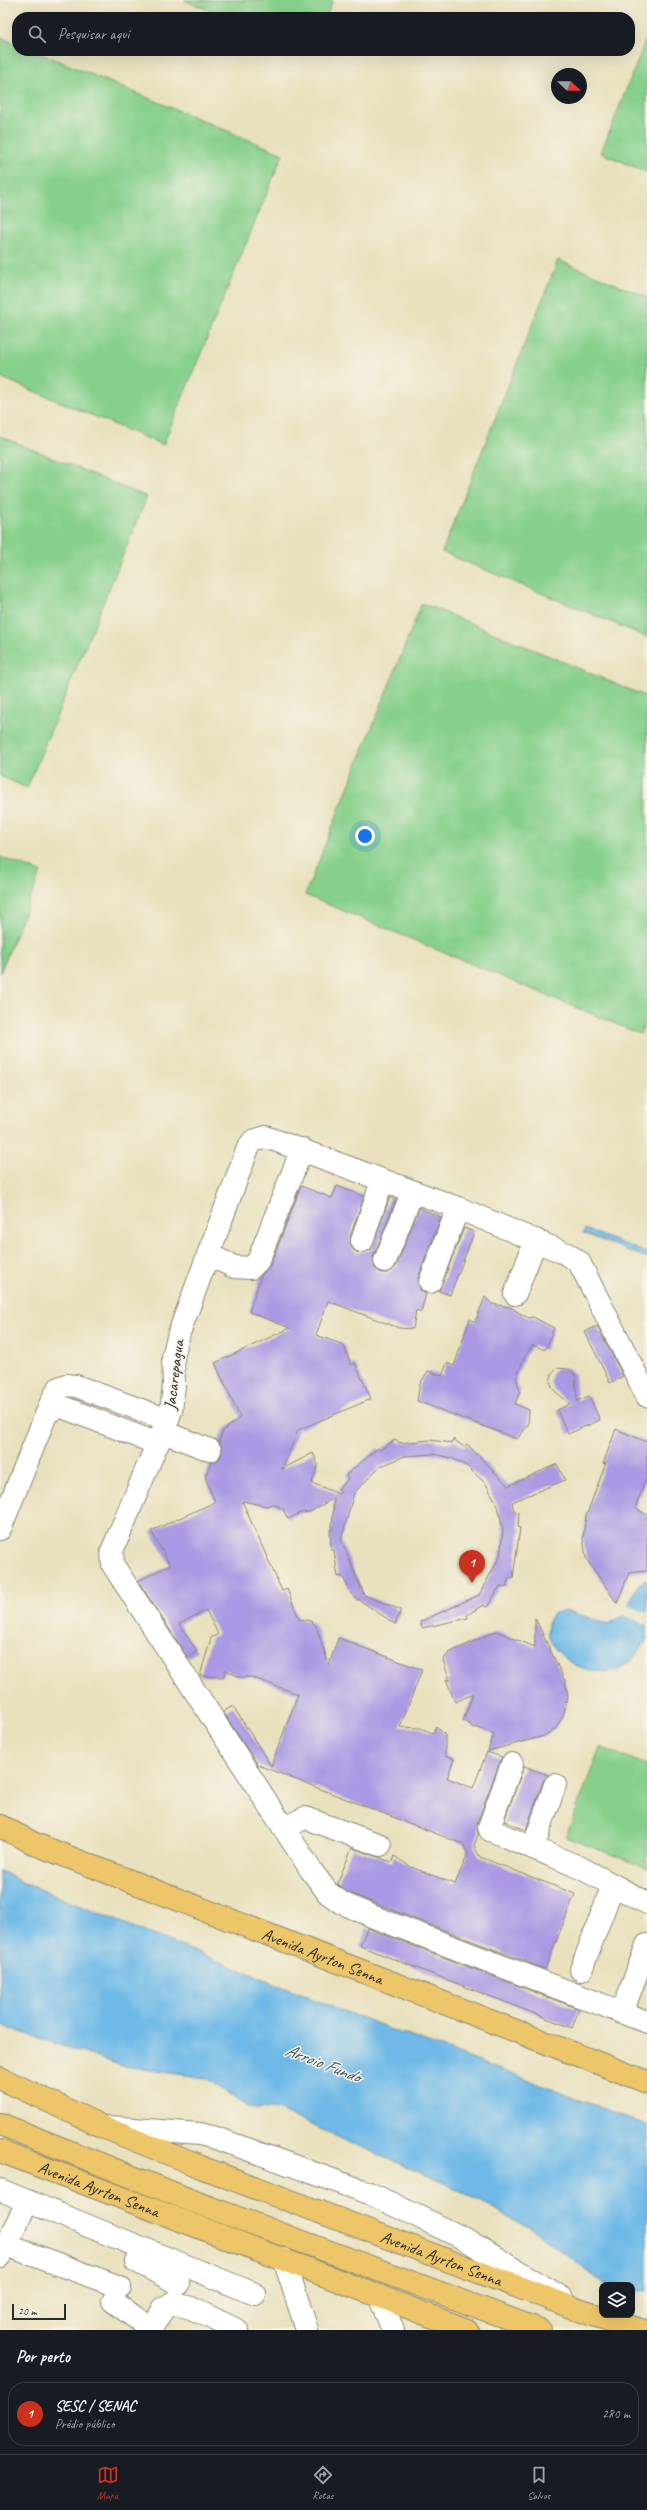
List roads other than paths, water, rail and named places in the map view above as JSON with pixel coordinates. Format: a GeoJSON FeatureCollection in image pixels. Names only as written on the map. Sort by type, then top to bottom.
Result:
{"type":"FeatureCollection","features":[{"type":"Feature","properties":{"kind":"highway","name":"Avenida Ayrton Senna"},"geometry":{"type":"LineString","coordinates":[[0,1826],[35,1844],[647,2082]]}},
{"type":"Feature","properties":{"kind":"highway","name":"Avenida Ayrton Senna"},"geometry":{"type":"LineString","coordinates":[[0,2078],[103,2127],[203,2168],[587,2313],[641,2330]]}},
{"type":"Feature","properties":{"kind":"highway","name":"Avenida Ayrton Senna"},"geometry":{"type":"LineString","coordinates":[[0,2124],[195,2202],[540,2330]]}},
{"type":"Feature","properties":{"kind":"highway","name":"Avenida Ayrton Senna"},"geometry":{"type":"LineString","coordinates":[[0,2151],[467,2330]]}},
{"type":"Feature","properties":{"kind":"lane","name":"Jacarepagua"},"geometry":{"type":"LineString","coordinates":[[302,1149],[266,1137],[253,1141],[248,1148],[208,1254],[173,1357],[174,1384],[163,1432],[112,1552],[113,1565],[328,1893],[342,1903],[374,1917],[647,2022]]}},
{"type":"Feature","properties":{"kind":"lane"},"geometry":{"type":"LineString","coordinates":[[208,1254],[234,1267],[251,1268],[258,1262],[302,1149],[412,1193],[458,1208],[536,1240],[567,1254],[579,1262],[647,1396]]}},
{"type":"Feature","properties":{"kind":"lane"},"geometry":{"type":"LineString","coordinates":[[362,1241],[382,1180]]}},
{"type":"Feature","properties":{"kind":"lane"},"geometry":{"type":"LineString","coordinates":[[385,1261],[412,1193]]}},
{"type":"Feature","properties":{"kind":"lane"},"geometry":{"type":"LineString","coordinates":[[430,1282],[458,1208]]}},
{"type":"Feature","properties":{"kind":"lane"},"geometry":{"type":"LineString","coordinates":[[515,1294],[536,1240]]}},
{"type":"Feature","properties":{"kind":"lane"},"geometry":{"type":"LineString","coordinates":[[0,1529],[48,1412],[59,1388],[66,1385],[76,1386],[163,1432],[210,1450]]}},
{"type":"Feature","properties":{"kind":"lane"},"geometry":{"type":"LineString","coordinates":[[512,1764],[489,1827],[493,1832],[579,1867],[647,1903]]}},
{"type":"Feature","properties":{"kind":"lane"},"geometry":{"type":"LineString","coordinates":[[533,1848],[555,1785]]}},
{"type":"Feature","properties":{"kind":"lane"},"geometry":{"type":"LineString","coordinates":[[284,1828],[305,1818],[380,1844]]}},
{"type":"Feature","properties":{"kind":"lane"},"geometry":{"type":"LineString","coordinates":[[581,1970],[613,1885]]}},
{"type":"Feature","properties":{"kind":"lane"},"geometry":{"type":"LineString","coordinates":[[622,2013],[647,1945]]}},
{"type":"Feature","properties":{"kind":"lane"},"geometry":{"type":"LineString","coordinates":[[103,2127],[200,2134],[216,2138],[364,2190],[465,2239],[587,2313]]}},
{"type":"Feature","properties":{"kind":"lane"},"geometry":{"type":"LineString","coordinates":[[0,2190],[28,2201],[179,2284],[192,2308],[237,2330]]}},
{"type":"Feature","properties":{"kind":"lane"},"geometry":{"type":"LineString","coordinates":[[28,2201],[3,2251],[117,2294],[152,2330],[179,2284]]}},
{"type":"Feature","properties":{"kind":"lane"},"geometry":{"type":"LineString","coordinates":[[284,2259],[307,2330]]}},
{"type":"Feature","properties":{"kind":"lane"},"geometry":{"type":"LineString","coordinates":[[136,2261],[179,2284],[255,2294]]}},
{"type":"Feature","properties":{"kind":"lane"},"geometry":{"type":"LineString","coordinates":[[379,2296],[393,2330]]}},
{"type":"Feature","properties":{"kind":"water"},"geometry":{"type":"Polygon","coordinates":[[[585,1229],[647,1253],[647,1258],[583,1233],[585,1229]]]}},
{"type":"Feature","properties":{"kind":"water"},"geometry":{"type":"Polygon","coordinates":[[[647,1579],[647,1638],[635,1656],[621,1668],[604,1672],[587,1670],[572,1663],[559,1652],[550,1640],[548,1626],[553,1613],[568,1611],[608,1624],[623,1616],[638,1585],[647,1579]]]}},
{"type":"Feature","properties":{"kind":"water","name":"Arroio Fundo"},"geometry":{"type":"Polygon","coordinates":[[[0,1870],[21,1882],[333,2007],[647,2125],[647,2291],[635,2289],[635,2282],[602,2282],[530,2228],[455,2188],[277,2110],[247,2107],[206,2078],[122,2066],[0,2025],[0,1870]]]}},
{"type":"Feature","properties":{"kind":"place","name":"SESC / SENAC"},"geometry":{"type":"Point","coordinates":[472,1583]}}]}
